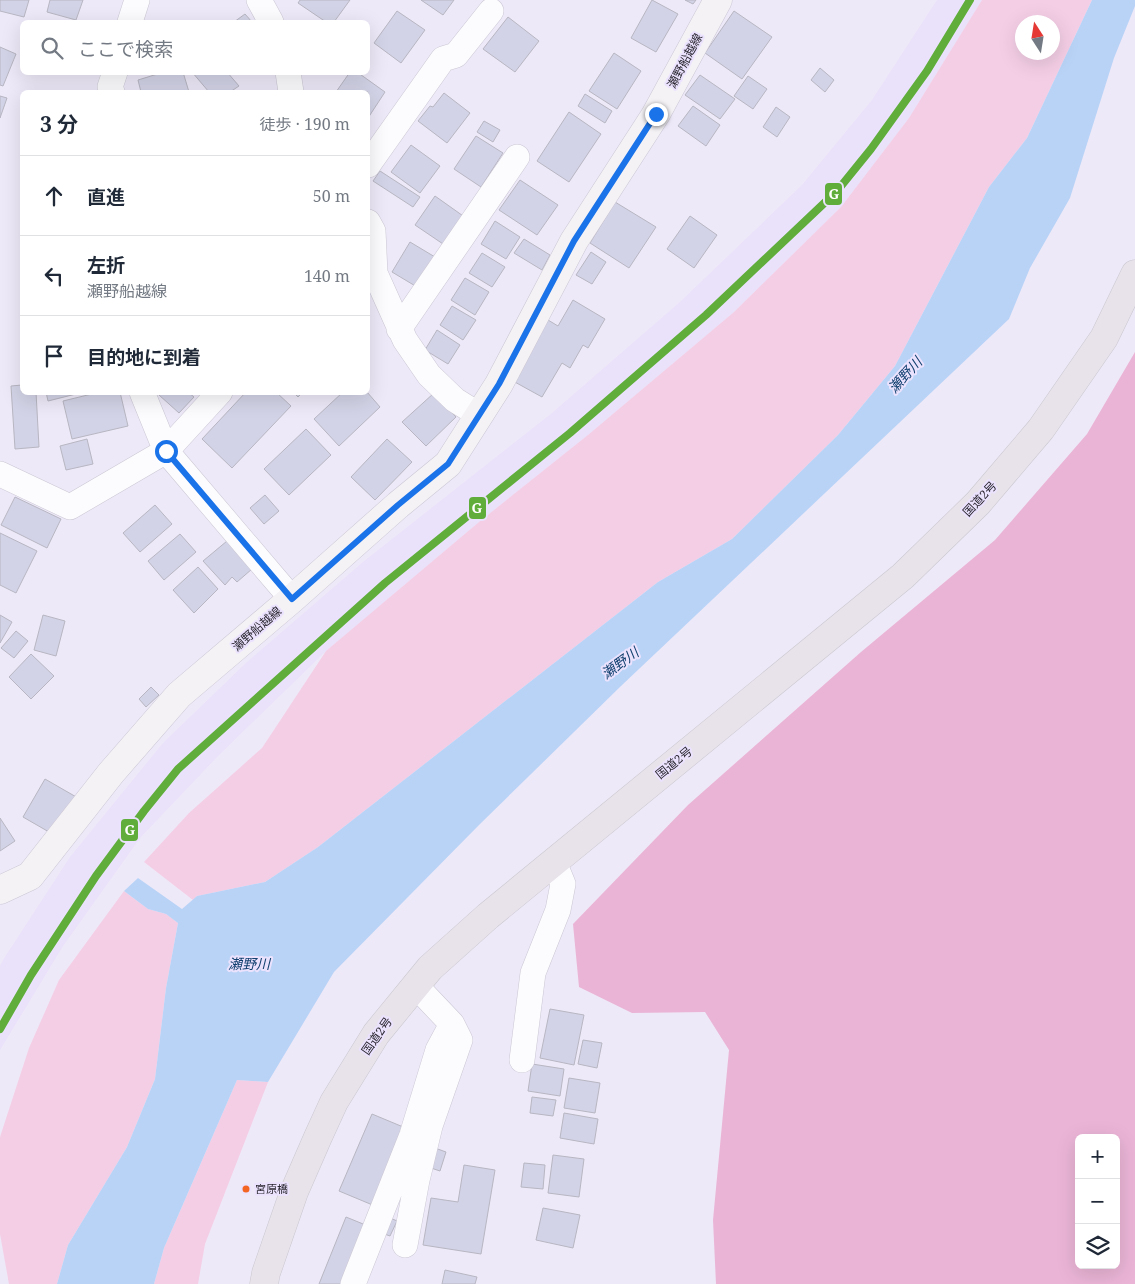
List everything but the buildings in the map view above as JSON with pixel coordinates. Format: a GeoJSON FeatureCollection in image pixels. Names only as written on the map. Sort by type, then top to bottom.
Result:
{"type":"FeatureCollection","features":[{"type":"Feature","properties":{"kind":"highway","name":"国道2号"},"geometry":{"type":"LineString","coordinates":[[264,1284],[266,1273],[294,1192],[334,1102],[376,1034],[430,968],[554,862],[903,576],[978,503],[1041,429],[1104,338],[1135,274]]}},
{"type":"Feature","properties":{"kind":"main road","name":"瀬野船越線"},"geometry":{"type":"LineString","coordinates":[[0,890],[30,876],[111,773],[179,695],[448,464],[499,384],[574,241],[656,114],[718,0]]}},
{"type":"Feature","properties":{"kind":"street"},"geometry":{"type":"LineString","coordinates":[[131,20],[137,0]]}},
{"type":"Feature","properties":{"kind":"street"},"geometry":{"type":"LineString","coordinates":[[259,0],[270,20]]}},
{"type":"Feature","properties":{"kind":"street"},"geometry":{"type":"LineString","coordinates":[[370,163],[443,60],[456,55],[491,11]]}},
{"type":"Feature","properties":{"kind":"street"},"geometry":{"type":"LineString","coordinates":[[111,90],[110,87],[114,75]]}},
{"type":"Feature","properties":{"kind":"street"},"geometry":{"type":"LineString","coordinates":[[288,75],[291,90]]}},
{"type":"Feature","properties":{"kind":"street"},"geometry":{"type":"LineString","coordinates":[[400,329],[517,157]]}},
{"type":"Feature","properties":{"kind":"street"},"geometry":{"type":"LineString","coordinates":[[370,226],[373,231],[375,273],[405,340],[429,375],[455,400],[479,414]]}},
{"type":"Feature","properties":{"kind":"street"},"geometry":{"type":"LineString","coordinates":[[143,395],[166,451],[292,599]]}},
{"type":"Feature","properties":{"kind":"street"},"geometry":{"type":"LineString","coordinates":[[0,474],[70,507],[166,451],[217,395]]}},
{"type":"Feature","properties":{"kind":"street"},"geometry":{"type":"LineString","coordinates":[[522,1060],[534,973],[558,910],[563,884],[554,862]]}},
{"type":"Feature","properties":{"kind":"street"},"geometry":{"type":"LineString","coordinates":[[405,1245],[417,1180],[430,1126],[460,1040],[452,1024],[416,986]]}},
{"type":"Feature","properties":{"kind":"street"},"geometry":{"type":"LineString","coordinates":[[353,1284],[412,1135],[438,1050],[452,1024]]}},
{"type":"Feature","properties":{"kind":"shaded area"},"geometry":{"type":"Polygon","coordinates":[[[937,0],[982,0],[909,118],[841,207],[734,312],[326,651],[218,756],[140,838],[63,946],[0,1050],[0,966],[3,960],[70,857],[163,743],[247,662],[363,562],[552,413],[680,302],[802,185],[872,100],[937,0]]]}},
{"type":"Feature","properties":{"kind":"shaded area"},"geometry":{"type":"Polygon","coordinates":[[[982,0],[1092,0],[1027,138],[989,187],[895,366],[838,435],[732,539],[658,582],[318,847],[265,882],[197,896],[193,900],[144,862],[189,813],[262,748],[326,651],[734,312],[841,207],[909,118],[982,0]]]}},
{"type":"Feature","properties":{"kind":"shaded area"},"geometry":{"type":"Polygon","coordinates":[[[1135,352],[1135,1284],[716,1284],[713,1220],[729,1050],[705,1012],[632,1013],[579,987],[573,924],[688,805],[861,652],[995,540],[1087,434],[1135,352]]]}},
{"type":"Feature","properties":{"kind":"shaded area"},"geometry":{"type":"Polygon","coordinates":[[[124,891],[148,909],[166,914],[178,923],[166,988],[155,1079],[127,1147],[68,1245],[57,1284],[9,1284],[0,1234],[0,1137],[29,1048],[59,980],[124,891]]]}},
{"type":"Feature","properties":{"kind":"shaded area"},"geometry":{"type":"Polygon","coordinates":[[[237,1080],[268,1082],[205,1244],[198,1284],[154,1284],[164,1248],[237,1080]]]}},
{"type":"Feature","properties":{"kind":"water","name":"瀬野川"},"geometry":{"type":"Polygon","coordinates":[[[1092,0],[1135,0],[1135,6],[1114,58],[1070,198],[1030,268],[1009,319],[621,686],[480,824],[334,972],[268,1082],[237,1080],[164,1248],[154,1284],[57,1284],[68,1245],[127,1147],[155,1079],[166,988],[178,923],[166,914],[148,909],[124,891],[138,878],[182,909],[197,896],[265,882],[318,847],[658,582],[732,539],[838,435],[895,366],[989,187],[1027,138],[1092,0]]]}},
{"type":"Feature","properties":{"kind":"transit line","name":"G"},"geometry":{"type":"LineString","coordinates":[[0,1029],[31,975],[96,876],[178,769],[385,583],[570,433],[706,315],[837,191],[871,149],[927,71],[970,0]]}},
{"type":"Feature","properties":{"kind":"place","name":"宮原橋"},"geometry":{"type":"Point","coordinates":[246,1189]}},
{"type":"Feature","properties":{"kind":"route"},"geometry":{"type":"LineString","coordinates":[[166,451],[292,599],[398,505],[448,464],[499,384],[574,241],[656,114]]}}]}
